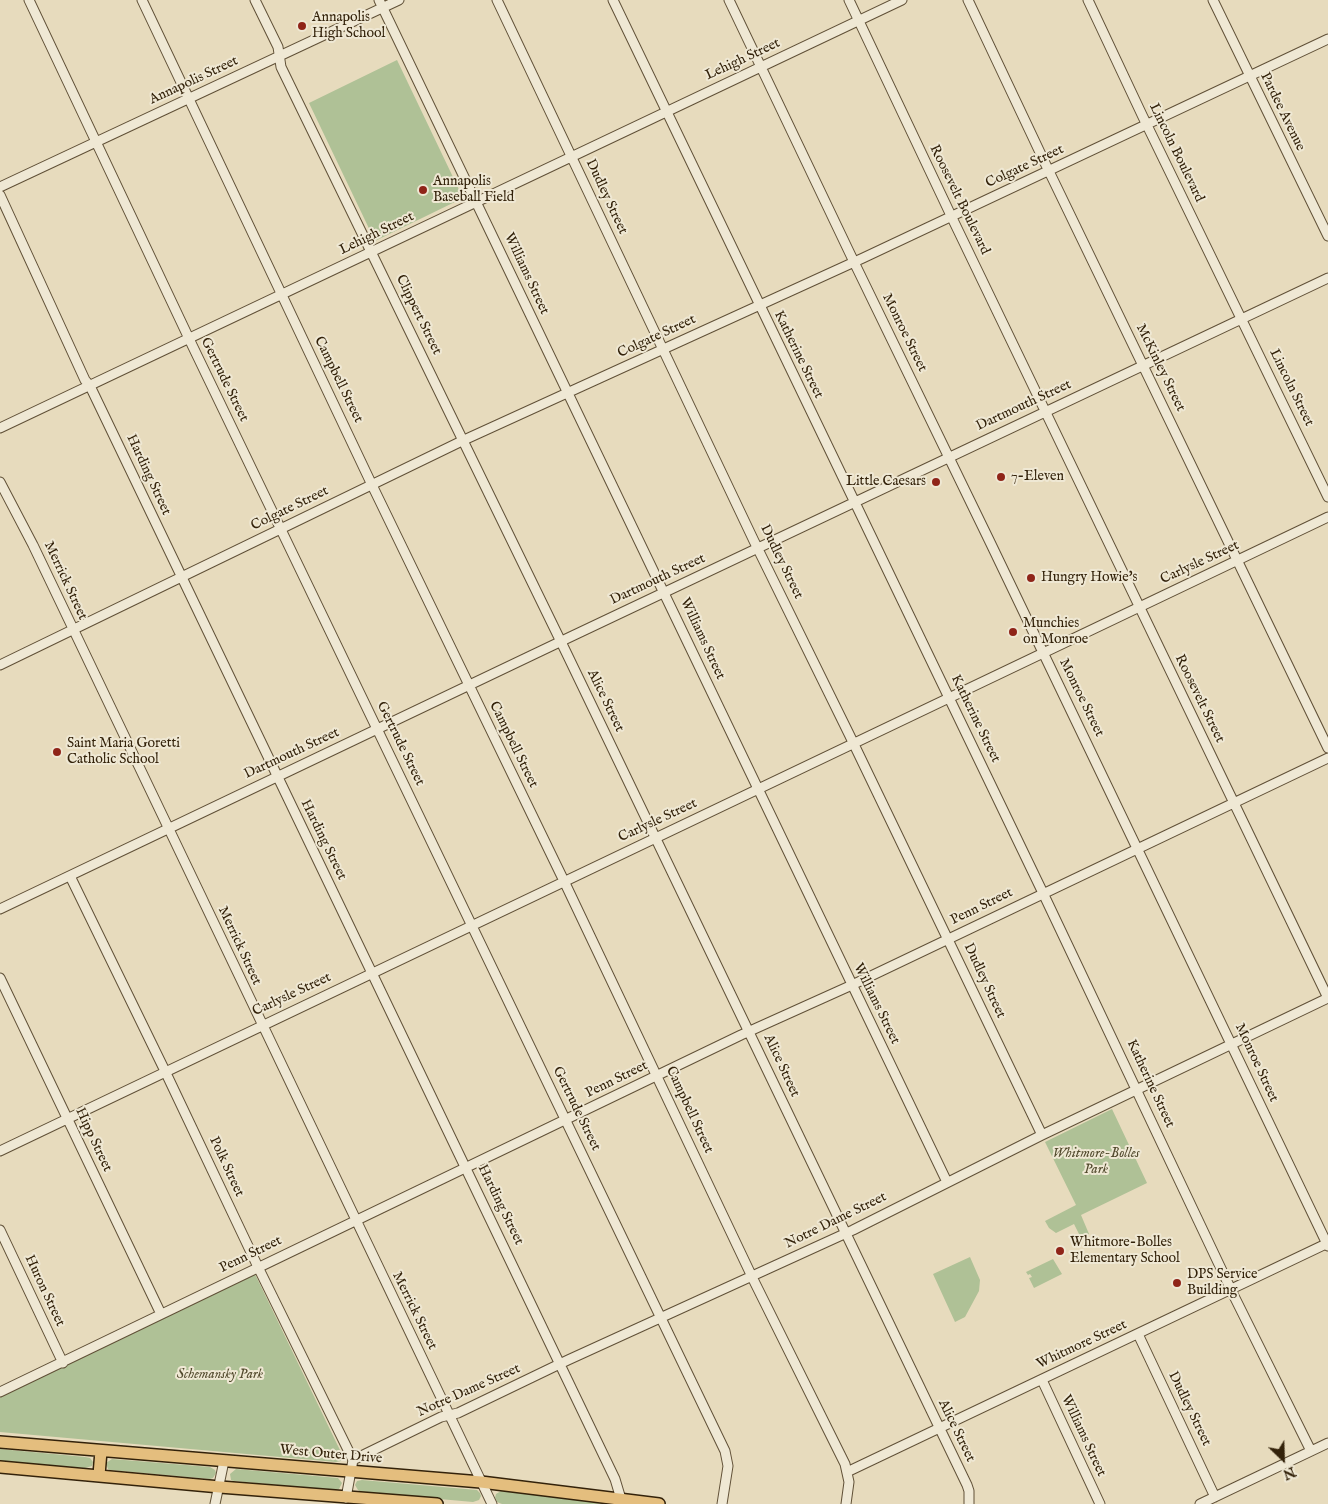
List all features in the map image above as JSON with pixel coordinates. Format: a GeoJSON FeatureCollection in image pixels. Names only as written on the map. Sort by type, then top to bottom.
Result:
{"type":"FeatureCollection","features":[{"type":"Feature","properties":{"kind":"main road","name":"West Outer Drive"},"geometry":{"type":"LineString","coordinates":[[0,1442],[224,1461],[352,1466],[659,1504]]}},
{"type":"Feature","properties":{"kind":"main road"},"geometry":{"type":"LineString","coordinates":[[99,1475],[101,1451]]}},
{"type":"Feature","properties":{"kind":"main road"},"geometry":{"type":"LineString","coordinates":[[0,1467],[346,1498],[437,1504]]}},
{"type":"Feature","properties":{"kind":"street","name":"Gertrude Street"},"geometry":{"type":"LineString","coordinates":[[29,0],[189,339],[725,1451],[728,1466],[722,1504]]}},
{"type":"Feature","properties":{"kind":"street","name":"Campbell Street"},"geometry":{"type":"LineString","coordinates":[[142,0],[372,485],[845,1464],[849,1482],[846,1504]]}},
{"type":"Feature","properties":{"kind":"street","name":"Clippert Street"},"geometry":{"type":"LineString","coordinates":[[255,0],[278,47],[281,67],[561,641]]}},
{"type":"Feature","properties":{"kind":"street","name":"Annapolis Street"},"geometry":{"type":"LineString","coordinates":[[0,187],[279,56],[381,4],[399,0]]}},
{"type":"Feature","properties":{"kind":"street","name":"Dudley Street"},"geometry":{"type":"LineString","coordinates":[[497,0],[758,548],[854,742],[1042,1135]]}},
{"type":"Feature","properties":{"kind":"street","name":"Katherine Street"},"geometry":{"type":"LineString","coordinates":[[613,0],[1138,1089],[1231,1289],[1311,1451]]}},
{"type":"Feature","properties":{"kind":"street","name":"Monroe Street"},"geometry":{"type":"LineString","coordinates":[[730,0],[854,262],[1328,1244]]}},
{"type":"Feature","properties":{"kind":"street","name":"Roosevelt Boulevard"},"geometry":{"type":"LineString","coordinates":[[849,0],[1046,411]]}},
{"type":"Feature","properties":{"kind":"street","name":"Lehigh Street"},"geometry":{"type":"LineString","coordinates":[[0,428],[902,0]]}},
{"type":"Feature","properties":{"kind":"street","name":"McKinley Street"},"geometry":{"type":"LineString","coordinates":[[968,0],[1328,748]]}},
{"type":"Feature","properties":{"kind":"street","name":"Lincoln Boulevard"},"geometry":{"type":"LineString","coordinates":[[1088,0],[1242,318]]}},
{"type":"Feature","properties":{"kind":"street","name":"Pardee Avenue"},"geometry":{"type":"LineString","coordinates":[[1213,0],[1328,236]]}},
{"type":"Feature","properties":{"kind":"street","name":"Williams Street"},"geometry":{"type":"LineString","coordinates":[[381,4],[947,1182]]}},
{"type":"Feature","properties":{"kind":"street","name":"Colgate Street"},"geometry":{"type":"LineString","coordinates":[[0,665],[464,440],[854,262],[1328,39]]}},
{"type":"Feature","properties":{"kind":"street","name":"Harding Street"},"geometry":{"type":"LineString","coordinates":[[0,195],[85,380],[90,386],[615,1479],[621,1499]]}},
{"type":"Feature","properties":{"kind":"street","name":"Dartmouth Street"},"geometry":{"type":"LineString","coordinates":[[0,909],[949,456],[1328,278]]}},
{"type":"Feature","properties":{"kind":"street","name":"Lincoln Street"},"geometry":{"type":"LineString","coordinates":[[1242,318],[1328,497]]}},
{"type":"Feature","properties":{"kind":"street","name":"Roosevelt Street"},"geometry":{"type":"LineString","coordinates":[[1046,411],[1328,998]]}},
{"type":"Feature","properties":{"kind":"street","name":"Merrick Street"},"geometry":{"type":"LineString","coordinates":[[0,482],[33,546],[492,1504]]}},
{"type":"Feature","properties":{"kind":"street","name":"Carlysle Street"},"geometry":{"type":"LineString","coordinates":[[0,1151],[1328,517]]}},
{"type":"Feature","properties":{"kind":"street","name":"Alice Street"},"geometry":{"type":"LineString","coordinates":[[561,641],[967,1485],[969,1491],[968,1504]]}},
{"type":"Feature","properties":{"kind":"street","name":"Penn Street"},"geometry":{"type":"LineString","coordinates":[[0,1392],[466,1167],[1328,758]]}},
{"type":"Feature","properties":{"kind":"street","name":"Polk Street"},"geometry":{"type":"LineString","coordinates":[[70,876],[165,1071],[352,1466]]}},
{"type":"Feature","properties":{"kind":"street","name":"Hipp Street"},"geometry":{"type":"LineString","coordinates":[[0,978],[161,1314]]}},
{"type":"Feature","properties":{"kind":"street","name":"Notre Dame Street"},"geometry":{"type":"LineString","coordinates":[[352,1466],[441,1418],[458,1413],[560,1364],[845,1234],[1042,1135],[1328,998]]}},
{"type":"Feature","properties":{"kind":"street","name":"Huron Street"},"geometry":{"type":"LineString","coordinates":[[0,1230],[62,1363]]}},
{"type":"Feature","properties":{"kind":"street","name":"Whitmore Street"},"geometry":{"type":"LineString","coordinates":[[847,1472],[1328,1244]]}},
{"type":"Feature","properties":{"kind":"street","name":"Dudley Street"},"geometry":{"type":"LineString","coordinates":[[1138,1334],[1215,1497]]}},
{"type":"Feature","properties":{"kind":"street","name":"Williams Street"},"geometry":{"type":"LineString","coordinates":[[1042,1380],[1100,1504]]}},
{"type":"Feature","properties":{"kind":"street"},"geometry":{"type":"LineString","coordinates":[[1200,1504],[1328,1443]]}},
{"type":"Feature","properties":{"kind":"street"},"geometry":{"type":"LineString","coordinates":[[215,1504],[224,1461]]}},
{"type":"Feature","properties":{"kind":"street"},"geometry":{"type":"LineString","coordinates":[[346,1498],[352,1466]]}},
{"type":"Feature","properties":{"kind":"green space"},"geometry":{"type":"Polygon","coordinates":[[[397,60],[463,198],[375,241],[309,103],[397,60]]]}},
{"type":"Feature","properties":{"kind":"green space","name":"Whitmore-Bolles Park"},"geometry":{"type":"Polygon","coordinates":[[[1112,1109],[1147,1183],[1081,1215],[1089,1234],[1081,1238],[1074,1224],[1056,1233],[1049,1228],[1045,1221],[1076,1205],[1045,1142],[1112,1109]]]}},
{"type":"Feature","properties":{"kind":"green space"},"geometry":{"type":"Polygon","coordinates":[[[970,1257],[980,1280],[979,1291],[965,1317],[955,1322],[933,1274],[970,1257]]]}},
{"type":"Feature","properties":{"kind":"green space"},"geometry":{"type":"Polygon","coordinates":[[[1053,1259],[1062,1274],[1034,1288],[1029,1278],[1032,1277],[1026,1272],[1053,1259]]]}},
{"type":"Feature","properties":{"kind":"green space","name":"Schemansky Park"},"geometry":{"type":"Polygon","coordinates":[[[255,1274],[341,1452],[341,1461],[0,1432],[0,1397],[255,1274]]]}},
{"type":"Feature","properties":{"kind":"green space"},"geometry":{"type":"Polygon","coordinates":[[[0,1449],[85,1457],[90,1458],[93,1462],[92,1466],[85,1468],[0,1461],[0,1449]]]}},
{"type":"Feature","properties":{"kind":"green space"},"geometry":{"type":"Polygon","coordinates":[[[112,1459],[210,1467],[216,1473],[210,1479],[110,1470],[106,1463],[112,1459]]]}},
{"type":"Feature","properties":{"kind":"green space"},"geometry":{"type":"Polygon","coordinates":[[[236,1469],[338,1478],[342,1483],[339,1489],[335,1490],[234,1481],[231,1480],[230,1474],[236,1469]]]}},
{"type":"Feature","properties":{"kind":"green space"},"geometry":{"type":"Polygon","coordinates":[[[357,1481],[477,1490],[481,1496],[479,1500],[473,1502],[361,1492],[355,1485],[357,1481]]]}},
{"type":"Feature","properties":{"kind":"green space"},"geometry":{"type":"Polygon","coordinates":[[[501,1491],[611,1504],[502,1504],[497,1502],[495,1498],[496,1494],[501,1491]]]}},
{"type":"Feature","properties":{"kind":"place","name":"Annapolis High School"},"geometry":{"type":"Point","coordinates":[302,26]}},
{"type":"Feature","properties":{"kind":"place","name":"Annapolis Baseball Field"},"geometry":{"type":"Point","coordinates":[423,190]}},
{"type":"Feature","properties":{"kind":"place","name":"7-Eleven"},"geometry":{"type":"Point","coordinates":[1001,477]}},
{"type":"Feature","properties":{"kind":"place","name":"Little Caesars"},"geometry":{"type":"Point","coordinates":[936,482]}},
{"type":"Feature","properties":{"kind":"place","name":"Hungry Howie's"},"geometry":{"type":"Point","coordinates":[1031,578]}},
{"type":"Feature","properties":{"kind":"place","name":"Munchies on Monroe"},"geometry":{"type":"Point","coordinates":[1013,632]}},
{"type":"Feature","properties":{"kind":"place","name":"Saint Maria Goretti Catholic School"},"geometry":{"type":"Point","coordinates":[57,752]}},
{"type":"Feature","properties":{"kind":"place","name":"Whitmore-Bolles Elementary School"},"geometry":{"type":"Point","coordinates":[1060,1251]}},
{"type":"Feature","properties":{"kind":"place","name":"DPS Service Building"},"geometry":{"type":"Point","coordinates":[1177,1283]}}]}
